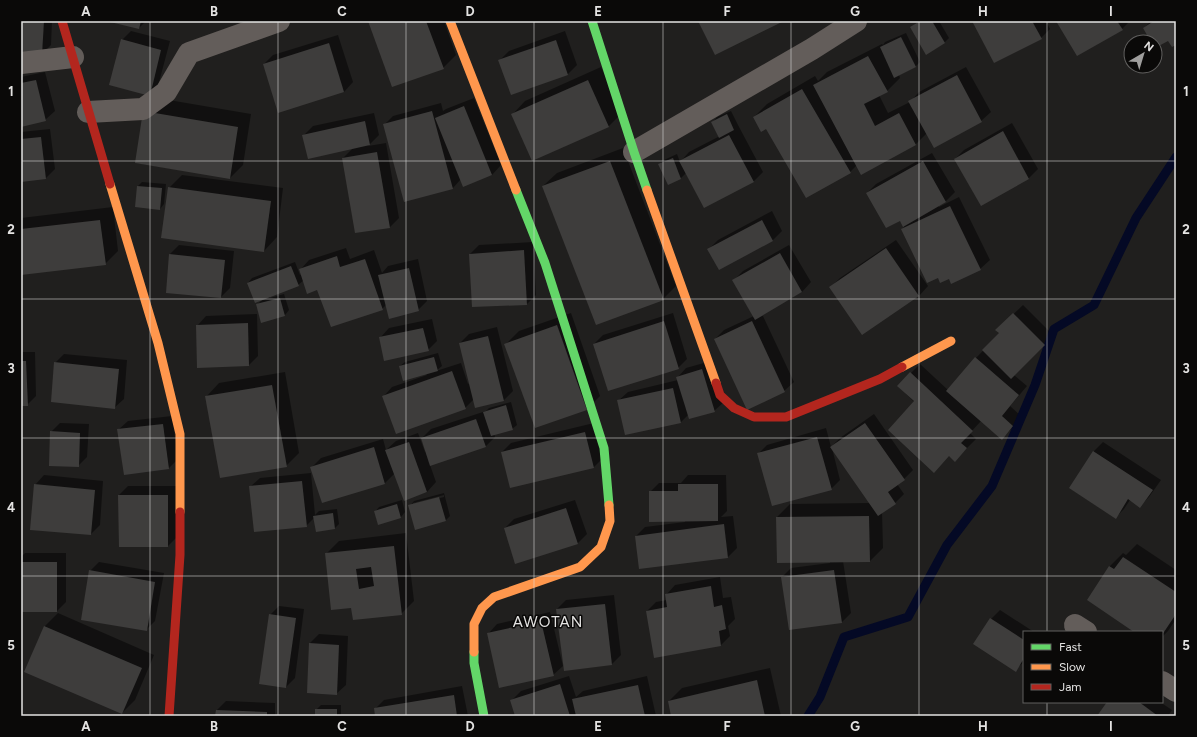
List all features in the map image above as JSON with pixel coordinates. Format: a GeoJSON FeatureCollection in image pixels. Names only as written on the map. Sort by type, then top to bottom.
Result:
{"type":"FeatureCollection","features":[{"type":"Feature","properties":{"kind":"street"},"geometry":{"type":"LineString","coordinates":[[62,21],[126,244],[158,342],[180,434],[180,555],[168,716]]}},
{"type":"Feature","properties":{"kind":"street"},"geometry":{"type":"LineString","coordinates":[[88,112],[144,109],[166,92],[189,53],[279,21]]}},
{"type":"Feature","properties":{"kind":"street"},"geometry":{"type":"LineString","coordinates":[[450,21],[464,62],[545,263],[604,448],[610,521],[601,547],[580,567],[494,597],[482,608],[474,624],[474,663],[484,716]]}},
{"type":"Feature","properties":{"kind":"street"},"geometry":{"type":"LineString","coordinates":[[592,21],[634,152],[720,394],[734,408],[754,417],[786,417],[880,379],[951,342]]}},
{"type":"Feature","properties":{"kind":"street"},"geometry":{"type":"LineString","coordinates":[[634,152],[812,49],[856,21]]}},
{"type":"Feature","properties":{"kind":"street"},"geometry":{"type":"LineString","coordinates":[[21,63],[73,57]]}},
{"type":"Feature","properties":{"kind":"street"},"geometry":{"type":"LineString","coordinates":[[1163,683],[1176,691]]}},
{"type":"Feature","properties":{"kind":"building"},"geometry":{"type":"Polygon","coordinates":[[[21,21],[44,21],[42,55],[21,54],[21,21]]]}},
{"type":"Feature","properties":{"kind":"building"},"geometry":{"type":"Polygon","coordinates":[[[106,21],[141,21],[139,29],[106,21]]]}},
{"type":"Feature","properties":{"kind":"building"},"geometry":{"type":"Polygon","coordinates":[[[368,21],[426,21],[444,69],[392,87],[368,21]]]}},
{"type":"Feature","properties":{"kind":"building"},"geometry":{"type":"Polygon","coordinates":[[[698,21],[784,21],[715,55],[698,21]]]}},
{"type":"Feature","properties":{"kind":"building"},"geometry":{"type":"Polygon","coordinates":[[[920,21],[932,21],[945,43],[926,55],[910,27],[920,21]]]}},
{"type":"Feature","properties":{"kind":"building"},"geometry":{"type":"Polygon","coordinates":[[[972,21],[1032,21],[1042,39],[994,63],[972,21]]]}},
{"type":"Feature","properties":{"kind":"building"},"geometry":{"type":"Polygon","coordinates":[[[1056,21],[1117,21],[1123,30],[1077,56],[1056,21]]]}},
{"type":"Feature","properties":{"kind":"building"},"geometry":{"type":"Polygon","coordinates":[[[1154,21],[1176,21],[1176,45],[1172,47],[1168,41],[1163,44],[1163,34],[1146,34],[1143,28],[1154,21]]]}},
{"type":"Feature","properties":{"kind":"building"},"geometry":{"type":"Polygon","coordinates":[[[901,37],[916,67],[894,78],[880,47],[901,37]]]}},
{"type":"Feature","properties":{"kind":"building"},"geometry":{"type":"Polygon","coordinates":[[[121,39],[161,50],[150,96],[109,85],[121,39]]]}},
{"type":"Feature","properties":{"kind":"building"},"geometry":{"type":"Polygon","coordinates":[[[556,40],[568,75],[511,95],[498,60],[556,40]]]}},
{"type":"Feature","properties":{"kind":"building"},"geometry":{"type":"Polygon","coordinates":[[[329,43],[344,92],[278,113],[263,64],[329,43]]]}},
{"type":"Feature","properties":{"kind":"building"},"geometry":{"type":"Polygon","coordinates":[[[868,56],[888,92],[864,104],[875,126],[899,113],[916,145],[861,175],[813,85],[868,56]]]}},
{"type":"Feature","properties":{"kind":"building"},"geometry":{"type":"Polygon","coordinates":[[[957,75],[982,122],[934,148],[908,101],[957,75]]]}},
{"type":"Feature","properties":{"kind":"building"},"geometry":{"type":"Polygon","coordinates":[[[36,80],[46,121],[21,127],[21,83],[36,80]]]}},
{"type":"Feature","properties":{"kind":"building"},"geometry":{"type":"Polygon","coordinates":[[[588,80],[609,127],[532,161],[511,114],[588,80]]]}},
{"type":"Feature","properties":{"kind":"building"},"geometry":{"type":"Polygon","coordinates":[[[802,89],[851,173],[806,198],[766,129],[761,132],[753,117],[802,89]]]}},
{"type":"Feature","properties":{"kind":"building"},"geometry":{"type":"Polygon","coordinates":[[[464,106],[492,175],[463,187],[435,118],[464,106]]]}},
{"type":"Feature","properties":{"kind":"building"},"geometry":{"type":"Polygon","coordinates":[[[143,111],[238,127],[230,179],[135,163],[143,111]]]}},
{"type":"Feature","properties":{"kind":"building"},"geometry":{"type":"Polygon","coordinates":[[[432,111],[453,189],[404,202],[383,124],[432,111]]]}},
{"type":"Feature","properties":{"kind":"building"},"geometry":{"type":"Polygon","coordinates":[[[727,114],[734,130],[719,138],[711,122],[727,114]]]}},
{"type":"Feature","properties":{"kind":"building"},"geometry":{"type":"Polygon","coordinates":[[[365,121],[370,145],[308,159],[302,135],[365,121]]]}},
{"type":"Feature","properties":{"kind":"building"},"geometry":{"type":"Polygon","coordinates":[[[1003,131],[1029,179],[981,206],[954,159],[1003,131]]]}},
{"type":"Feature","properties":{"kind":"building"},"geometry":{"type":"Polygon","coordinates":[[[729,135],[754,182],[704,208],[679,161],[729,135]]]}},
{"type":"Feature","properties":{"kind":"building"},"geometry":{"type":"Polygon","coordinates":[[[41,137],[46,179],[21,182],[21,139],[41,137]]]}},
{"type":"Feature","properties":{"kind":"building"},"geometry":{"type":"Polygon","coordinates":[[[377,152],[390,228],[355,233],[342,158],[377,152]]]}},
{"type":"Feature","properties":{"kind":"building"},"geometry":{"type":"Polygon","coordinates":[[[673,158],[681,179],[668,185],[658,164],[673,158]]]}},
{"type":"Feature","properties":{"kind":"building"},"geometry":{"type":"Polygon","coordinates":[[[610,161],[664,300],[596,325],[542,186],[610,161]]]}},
{"type":"Feature","properties":{"kind":"building"},"geometry":{"type":"Polygon","coordinates":[[[923,161],[946,202],[903,227],[900,221],[886,228],[866,193],[923,161]]]}},
{"type":"Feature","properties":{"kind":"building"},"geometry":{"type":"Polygon","coordinates":[[[137,186],[162,188],[160,210],[135,207],[137,186]]]}},
{"type":"Feature","properties":{"kind":"building"},"geometry":{"type":"Polygon","coordinates":[[[168,187],[271,201],[264,252],[161,238],[168,187]]]}},
{"type":"Feature","properties":{"kind":"building"},"geometry":{"type":"Polygon","coordinates":[[[950,206],[981,270],[951,284],[949,279],[940,283],[938,278],[927,283],[901,229],[950,206]]]}},
{"type":"Feature","properties":{"kind":"building"},"geometry":{"type":"Polygon","coordinates":[[[100,220],[106,265],[21,275],[21,229],[100,220]]]}},
{"type":"Feature","properties":{"kind":"building"},"geometry":{"type":"Polygon","coordinates":[[[762,220],[773,241],[719,270],[707,249],[762,220]]]}},
{"type":"Feature","properties":{"kind":"building"},"geometry":{"type":"Polygon","coordinates":[[[886,248],[919,296],[862,335],[829,287],[886,248]]]}},
{"type":"Feature","properties":{"kind":"building"},"geometry":{"type":"Polygon","coordinates":[[[524,250],[527,305],[472,307],[469,254],[524,250]]]}},
{"type":"Feature","properties":{"kind":"building"},"geometry":{"type":"Polygon","coordinates":[[[780,253],[802,292],[755,320],[732,280],[780,253]]]}},
{"type":"Feature","properties":{"kind":"building"},"geometry":{"type":"Polygon","coordinates":[[[169,254],[225,260],[221,298],[166,293],[169,254]]]}},
{"type":"Feature","properties":{"kind":"building"},"geometry":{"type":"Polygon","coordinates":[[[337,256],[340,267],[365,259],[383,310],[331,327],[317,290],[307,294],[299,269],[337,256]]]}},
{"type":"Feature","properties":{"kind":"building"},"geometry":{"type":"Polygon","coordinates":[[[291,266],[299,286],[255,303],[247,283],[291,266]]]}},
{"type":"Feature","properties":{"kind":"building"},"geometry":{"type":"Polygon","coordinates":[[[409,268],[419,311],[389,319],[378,275],[409,268]]]}},
{"type":"Feature","properties":{"kind":"building"},"geometry":{"type":"Polygon","coordinates":[[[280,298],[285,316],[261,323],[256,304],[280,298]]]}},
{"type":"Feature","properties":{"kind":"building"},"geometry":{"type":"Polygon","coordinates":[[[1013,313],[1045,345],[1011,379],[982,350],[999,333],[995,330],[1013,313]]]}},
{"type":"Feature","properties":{"kind":"building"},"geometry":{"type":"Polygon","coordinates":[[[664,321],[679,369],[608,391],[593,344],[664,321]]]}},
{"type":"Feature","properties":{"kind":"building"},"geometry":{"type":"Polygon","coordinates":[[[752,321],[785,392],[747,410],[714,339],[752,321]]]}},
{"type":"Feature","properties":{"kind":"building"},"geometry":{"type":"Polygon","coordinates":[[[248,323],[249,366],[197,368],[196,325],[248,323]]]}},
{"type":"Feature","properties":{"kind":"building"},"geometry":{"type":"Polygon","coordinates":[[[557,325],[587,410],[535,428],[504,344],[557,325]]]}},
{"type":"Feature","properties":{"kind":"building"},"geometry":{"type":"Polygon","coordinates":[[[423,328],[429,351],[384,361],[379,337],[423,328]]]}},
{"type":"Feature","properties":{"kind":"building"},"geometry":{"type":"Polygon","coordinates":[[[488,336],[504,401],[475,408],[459,343],[488,336]]]}},
{"type":"Feature","properties":{"kind":"building"},"geometry":{"type":"Polygon","coordinates":[[[434,357],[438,371],[403,381],[399,366],[434,357]]]}},
{"type":"Feature","properties":{"kind":"building"},"geometry":{"type":"Polygon","coordinates":[[[975,357],[1019,395],[1002,416],[1013,426],[1002,440],[946,391],[975,357]]]}},
{"type":"Feature","properties":{"kind":"building"},"geometry":{"type":"Polygon","coordinates":[[[21,361],[26,361],[28,406],[21,406],[21,361]]]}},
{"type":"Feature","properties":{"kind":"building"},"geometry":{"type":"Polygon","coordinates":[[[54,362],[119,369],[115,409],[51,402],[54,362]]]}},
{"type":"Feature","properties":{"kind":"building"},"geometry":{"type":"Polygon","coordinates":[[[702,369],[715,412],[689,419],[676,377],[702,369]]]}},
{"type":"Feature","properties":{"kind":"building"},"geometry":{"type":"Polygon","coordinates":[[[452,371],[466,409],[396,434],[382,396],[452,371]]]}},
{"type":"Feature","properties":{"kind":"building"},"geometry":{"type":"Polygon","coordinates":[[[910,372],[973,431],[961,443],[967,448],[955,462],[949,456],[934,473],[888,430],[914,401],[897,386],[910,372]]]}},
{"type":"Feature","properties":{"kind":"building"},"geometry":{"type":"Polygon","coordinates":[[[272,385],[287,467],[220,478],[205,396],[272,385]]]}},
{"type":"Feature","properties":{"kind":"building"},"geometry":{"type":"Polygon","coordinates":[[[673,388],[681,423],[625,435],[617,400],[673,388]]]}},
{"type":"Feature","properties":{"kind":"building"},"geometry":{"type":"Polygon","coordinates":[[[506,405],[513,430],[491,436],[483,412],[506,405]]]}},
{"type":"Feature","properties":{"kind":"building"},"geometry":{"type":"Polygon","coordinates":[[[476,419],[486,447],[430,466],[421,438],[476,419]]]}},
{"type":"Feature","properties":{"kind":"building"},"geometry":{"type":"Polygon","coordinates":[[[865,423],[905,480],[888,492],[896,504],[878,516],[830,447],[865,423]]]}},
{"type":"Feature","properties":{"kind":"building"},"geometry":{"type":"Polygon","coordinates":[[[163,424],[169,469],[124,475],[117,429],[163,424]]]}},
{"type":"Feature","properties":{"kind":"building"},"geometry":{"type":"Polygon","coordinates":[[[50,431],[80,433],[79,467],[49,466],[50,431]]]}},
{"type":"Feature","properties":{"kind":"building"},"geometry":{"type":"Polygon","coordinates":[[[585,432],[594,468],[510,488],[501,452],[585,432]]]}},
{"type":"Feature","properties":{"kind":"building"},"geometry":{"type":"Polygon","coordinates":[[[817,437],[832,490],[772,506],[757,453],[817,437]]]}},
{"type":"Feature","properties":{"kind":"building"},"geometry":{"type":"Polygon","coordinates":[[[409,442],[427,492],[404,501],[385,450],[409,442]]]}},
{"type":"Feature","properties":{"kind":"building"},"geometry":{"type":"Polygon","coordinates":[[[374,447],[385,484],[322,503],[310,467],[374,447]]]}},
{"type":"Feature","properties":{"kind":"building"},"geometry":{"type":"Polygon","coordinates":[[[1093,451],[1153,490],[1140,508],[1128,499],[1116,519],[1069,488],[1093,451]]]}},
{"type":"Feature","properties":{"kind":"building"},"geometry":{"type":"Polygon","coordinates":[[[302,481],[307,527],[254,532],[249,486],[302,481]]]}},
{"type":"Feature","properties":{"kind":"building"},"geometry":{"type":"Polygon","coordinates":[[[34,484],[95,490],[91,535],[30,530],[34,484]]]}},
{"type":"Feature","properties":{"kind":"building"},"geometry":{"type":"Polygon","coordinates":[[[678,484],[718,484],[718,521],[649,522],[649,491],[678,491],[678,484]]]}},
{"type":"Feature","properties":{"kind":"building"},"geometry":{"type":"Polygon","coordinates":[[[118,495],[168,495],[168,547],[119,547],[118,495]]]}},
{"type":"Feature","properties":{"kind":"building"},"geometry":{"type":"Polygon","coordinates":[[[439,497],[446,521],[415,530],[408,505],[439,497]]]}},
{"type":"Feature","properties":{"kind":"building"},"geometry":{"type":"Polygon","coordinates":[[[397,504],[401,518],[378,525],[374,511],[397,504]]]}},
{"type":"Feature","properties":{"kind":"building"},"geometry":{"type":"Polygon","coordinates":[[[566,508],[578,544],[515,564],[504,528],[566,508]]]}},
{"type":"Feature","properties":{"kind":"building"},"geometry":{"type":"Polygon","coordinates":[[[333,513],[335,529],[316,532],[313,516],[333,513]]]}},
{"type":"Feature","properties":{"kind":"building"},"geometry":{"type":"Polygon","coordinates":[[[869,516],[870,562],[777,563],[776,517],[869,516]]]}},
{"type":"Feature","properties":{"kind":"building"},"geometry":{"type":"Polygon","coordinates":[[[724,524],[728,558],[639,569],[635,536],[724,524]]]}},
{"type":"Feature","properties":{"kind":"building"},"geometry":{"type":"Polygon","coordinates":[[[394,546],[402,615],[353,620],[351,608],[331,610],[325,553],[394,546]],[[371,567],[356,569],[359,589],[374,586],[371,567]]]}},
{"type":"Feature","properties":{"kind":"building"},"geometry":{"type":"Polygon","coordinates":[[[1123,557],[1176,592],[1176,614],[1163,634],[1163,631],[1133,631],[1087,600],[1109,566],[1114,569],[1123,557]]]}},
{"type":"Feature","properties":{"kind":"building"},"geometry":{"type":"Polygon","coordinates":[[[21,562],[57,562],[57,612],[21,612],[21,562]]]}},
{"type":"Feature","properties":{"kind":"building"},"geometry":{"type":"Polygon","coordinates":[[[89,570],[155,582],[147,631],[81,620],[89,570]]]}},
{"type":"Feature","properties":{"kind":"building"},"geometry":{"type":"Polygon","coordinates":[[[834,570],[842,623],[789,630],[781,577],[834,570]]]}},
{"type":"Feature","properties":{"kind":"building"},"geometry":{"type":"Polygon","coordinates":[[[711,586],[714,607],[722,605],[726,629],[719,631],[721,646],[654,658],[646,611],[667,607],[665,594],[711,586]]]}},
{"type":"Feature","properties":{"kind":"building"},"geometry":{"type":"Polygon","coordinates":[[[605,604],[612,665],[564,671],[556,609],[605,604]]]}},
{"type":"Feature","properties":{"kind":"building"},"geometry":{"type":"Polygon","coordinates":[[[269,614],[296,618],[286,688],[259,684],[269,614]]]}},
{"type":"Feature","properties":{"kind":"building"},"geometry":{"type":"Polygon","coordinates":[[[990,618],[1023,639],[1023,660],[1016,672],[973,644],[990,618]]]}},
{"type":"Feature","properties":{"kind":"building"},"geometry":{"type":"Polygon","coordinates":[[[541,621],[554,676],[499,688],[487,633],[541,621]]]}},
{"type":"Feature","properties":{"kind":"building"},"geometry":{"type":"Polygon","coordinates":[[[44,626],[142,668],[122,714],[24,672],[44,626]]]}},
{"type":"Feature","properties":{"kind":"building"},"geometry":{"type":"Polygon","coordinates":[[[309,643],[339,645],[337,695],[307,693],[309,643]]]}},
{"type":"Feature","properties":{"kind":"building"},"geometry":{"type":"Polygon","coordinates":[[[757,680],[765,716],[671,716],[668,701],[757,680]]]}},
{"type":"Feature","properties":{"kind":"building"},"geometry":{"type":"Polygon","coordinates":[[[560,684],[570,716],[515,716],[510,700],[560,684]]]}},
{"type":"Feature","properties":{"kind":"building"},"geometry":{"type":"Polygon","coordinates":[[[638,685],[645,716],[576,716],[572,699],[638,685]]]}},
{"type":"Feature","properties":{"kind":"building"},"geometry":{"type":"Polygon","coordinates":[[[454,695],[457,716],[375,716],[374,708],[454,695]]]}},
{"type":"Feature","properties":{"kind":"building"},"geometry":{"type":"Polygon","coordinates":[[[1106,703],[1140,703],[1158,716],[1097,716],[1106,703]]]}},
{"type":"Feature","properties":{"kind":"building"},"geometry":{"type":"Polygon","coordinates":[[[315,709],[337,709],[337,716],[315,716],[315,709]]]}},
{"type":"Feature","properties":{"kind":"building"},"geometry":{"type":"Polygon","coordinates":[[[216,710],[267,712],[267,716],[215,716],[216,710]]]}},
{"type":"Feature","properties":{"kind":"waterway"},"geometry":{"type":"LineString","coordinates":[[808,716],[820,697],[844,637],[908,617],[947,545],[992,486],[1035,385],[1054,329],[1094,305],[1136,218],[1176,157]]}},
{"type":"Feature","properties":{"kind":"traffic: fast"},"geometry":{"type":"LineString","coordinates":[[592,21],[647,190]]}},
{"type":"Feature","properties":{"kind":"traffic: fast"},"geometry":{"type":"LineString","coordinates":[[516,190],[545,263],[604,448],[609,505]]}},
{"type":"Feature","properties":{"kind":"traffic: fast"},"geometry":{"type":"LineString","coordinates":[[474,652],[474,663],[484,716]]}},
{"type":"Feature","properties":{"kind":"traffic: slow"},"geometry":{"type":"LineString","coordinates":[[450,21],[516,190]]}},
{"type":"Feature","properties":{"kind":"traffic: slow"},"geometry":{"type":"LineString","coordinates":[[110,184],[158,343],[180,434],[180,512]]}},
{"type":"Feature","properties":{"kind":"traffic: slow"},"geometry":{"type":"LineString","coordinates":[[647,190],[716,383]]}},
{"type":"Feature","properties":{"kind":"traffic: slow"},"geometry":{"type":"LineString","coordinates":[[902,367],[951,341]]}},
{"type":"Feature","properties":{"kind":"traffic: slow"},"geometry":{"type":"LineString","coordinates":[[474,652],[474,624],[482,608],[494,597],[580,567],[601,547],[610,521],[609,505]]}},
{"type":"Feature","properties":{"kind":"traffic: jam"},"geometry":{"type":"LineString","coordinates":[[62,21],[110,184]]}},
{"type":"Feature","properties":{"kind":"traffic: jam"},"geometry":{"type":"LineString","coordinates":[[716,383],[720,395],[734,408],[754,417],[786,417],[880,379],[902,367]]}},
{"type":"Feature","properties":{"kind":"traffic: jam"},"geometry":{"type":"LineString","coordinates":[[169,716],[180,555],[180,512]]}},
{"type":"Feature","properties":{"kind":"district","name":"AWOTAN"},"geometry":{"type":"Point","coordinates":[548,622]}}]}
